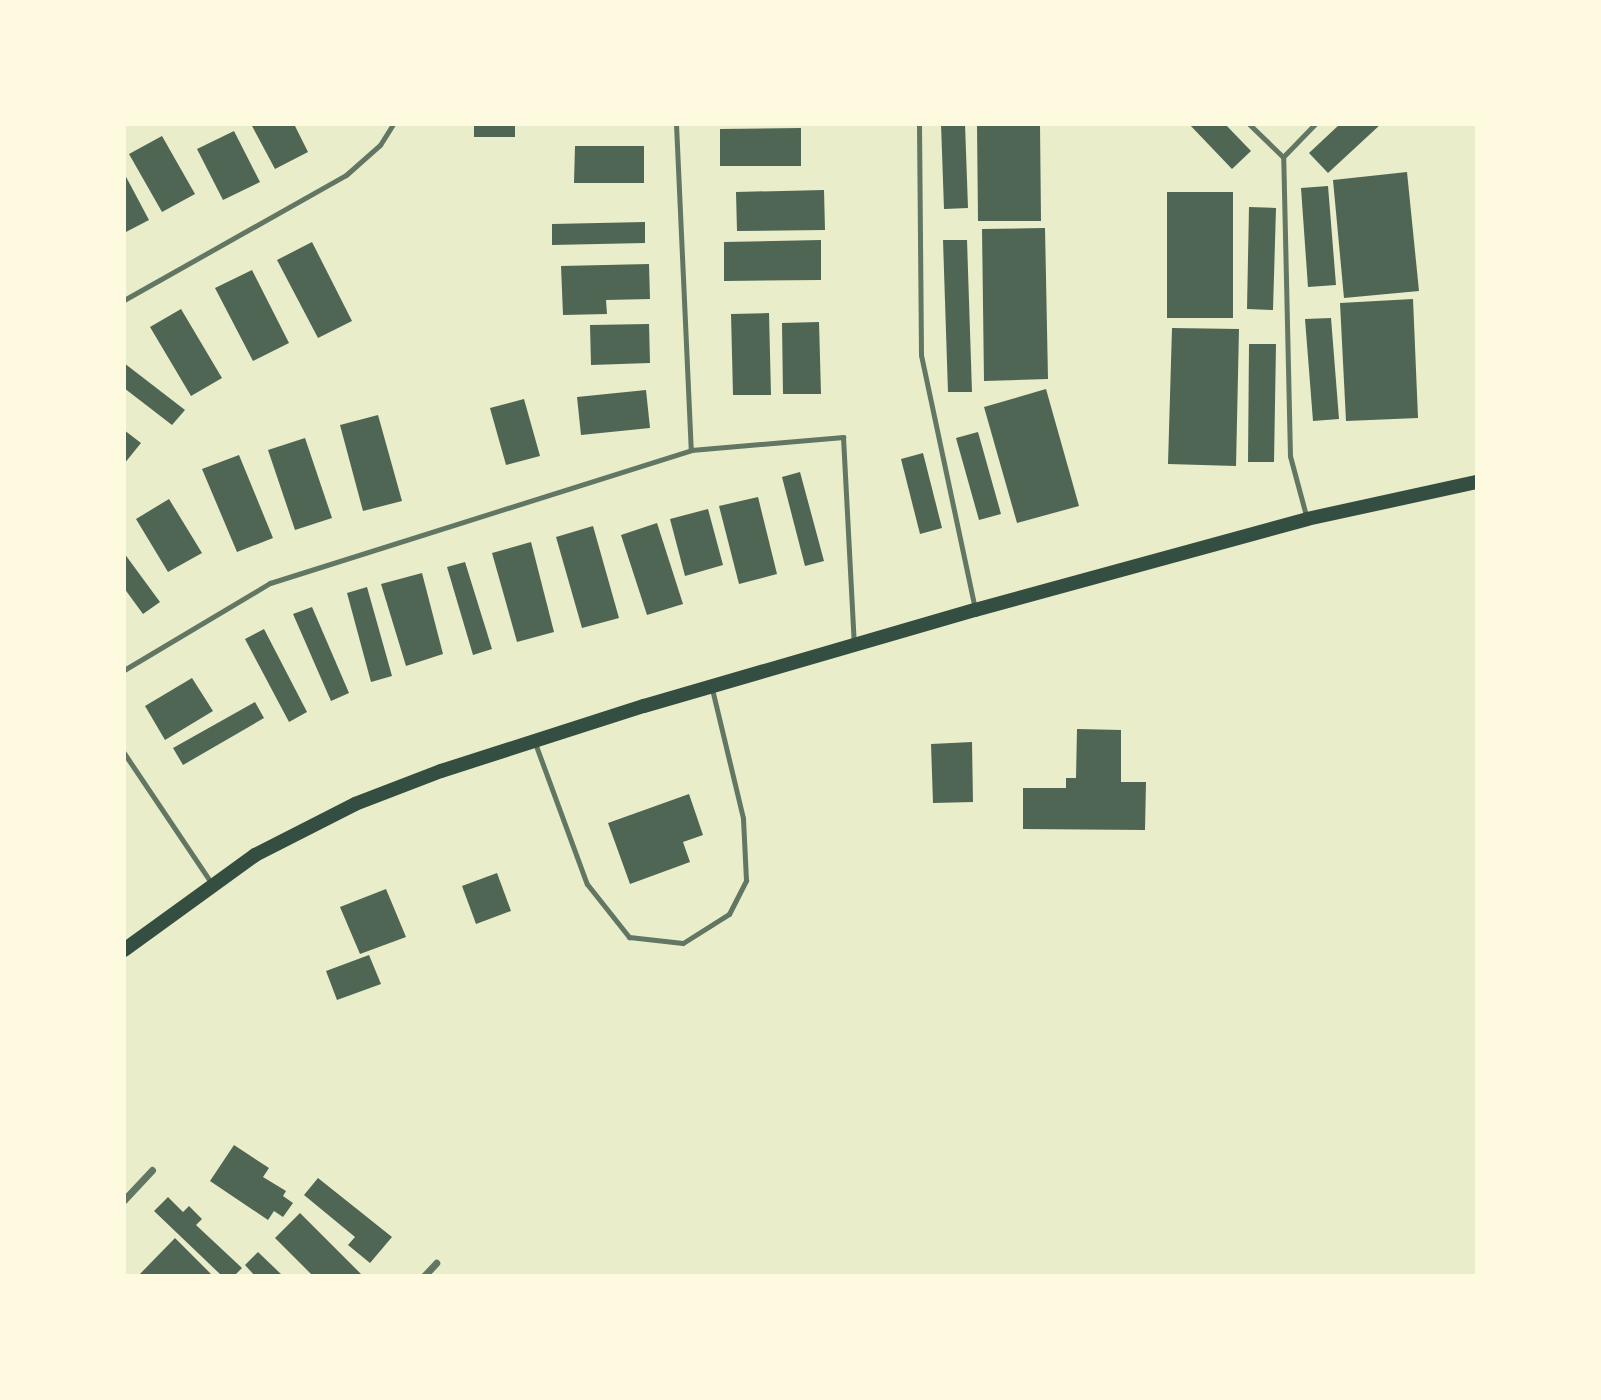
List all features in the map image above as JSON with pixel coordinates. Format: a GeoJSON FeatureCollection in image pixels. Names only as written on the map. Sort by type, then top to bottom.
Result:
{"type":"FeatureCollection","features":[{"type":"Feature","properties":{"kind":"main road"},"geometry":{"type":"LineString","coordinates":[[124,950],[255,855],[355,804],[534,741],[711,686],[975,610],[1307,519],[1477,482]]}},
{"type":"Feature","properties":{"kind":"street"},"geometry":{"type":"LineString","coordinates":[[124,1200],[152,1170]]}},
{"type":"Feature","properties":{"kind":"street"},"geometry":{"type":"LineString","coordinates":[[424,1276],[436,1263]]}},
{"type":"Feature","properties":{"kind":"lane"},"geometry":{"type":"LineString","coordinates":[[124,300],[346,175],[380,145],[393,124]]}},
{"type":"Feature","properties":{"kind":"lane"},"geometry":{"type":"LineString","coordinates":[[676,124],[691,450]]}},
{"type":"Feature","properties":{"kind":"lane"},"geometry":{"type":"LineString","coordinates":[[919,124],[921,355],[975,610]]}},
{"type":"Feature","properties":{"kind":"lane"},"geometry":{"type":"LineString","coordinates":[[1249,124],[1283,157],[1290,456],[1307,519]]}},
{"type":"Feature","properties":{"kind":"lane"},"geometry":{"type":"LineString","coordinates":[[1283,157],[1315,124]]}},
{"type":"Feature","properties":{"kind":"lane"},"geometry":{"type":"LineString","coordinates":[[124,670],[270,583],[691,450],[842,436],[854,644]]}},
{"type":"Feature","properties":{"kind":"lane"},"geometry":{"type":"LineString","coordinates":[[534,741],[586,884],[629,937],[683,943],[729,914],[746,880],[743,818],[711,686]]}},
{"type":"Feature","properties":{"kind":"lane"},"geometry":{"type":"LineString","coordinates":[[124,753],[212,884]]}},
{"type":"Feature","properties":{"kind":"building"},"geometry":{"type":"Polygon","coordinates":[[[251,124],[294,124],[308,152],[275,169],[251,124]]]}},
{"type":"Feature","properties":{"kind":"building"},"geometry":{"type":"Polygon","coordinates":[[[474,124],[515,124],[515,137],[474,137],[474,124]]]}},
{"type":"Feature","properties":{"kind":"building"},"geometry":{"type":"Polygon","coordinates":[[[941,124],[965,124],[968,208],[944,209],[941,124]]]}},
{"type":"Feature","properties":{"kind":"building"},"geometry":{"type":"Polygon","coordinates":[[[977,124],[1040,124],[1041,221],[978,221],[977,124]]]}},
{"type":"Feature","properties":{"kind":"building"},"geometry":{"type":"Polygon","coordinates":[[[1189,124],[1225,124],[1251,151],[1232,169],[1189,124]]]}},
{"type":"Feature","properties":{"kind":"building"},"geometry":{"type":"Polygon","coordinates":[[[1340,124],[1381,124],[1328,173],[1309,153],[1340,124]]]}},
{"type":"Feature","properties":{"kind":"building"},"geometry":{"type":"Polygon","coordinates":[[[801,128],[801,166],[720,166],[720,129],[801,128]]]}},
{"type":"Feature","properties":{"kind":"building"},"geometry":{"type":"Polygon","coordinates":[[[234,131],[260,182],[223,200],[197,149],[234,131]]]}},
{"type":"Feature","properties":{"kind":"building"},"geometry":{"type":"Polygon","coordinates":[[[162,136],[195,194],[162,212],[129,154],[162,136]]]}},
{"type":"Feature","properties":{"kind":"building"},"geometry":{"type":"Polygon","coordinates":[[[575,146],[644,146],[644,183],[574,183],[575,146]]]}},
{"type":"Feature","properties":{"kind":"building"},"geometry":{"type":"Polygon","coordinates":[[[1407,172],[1419,291],[1344,298],[1333,180],[1407,172]]]}},
{"type":"Feature","properties":{"kind":"building"},"geometry":{"type":"Polygon","coordinates":[[[124,173],[149,220],[124,233],[124,173]]]}},
{"type":"Feature","properties":{"kind":"building"},"geometry":{"type":"Polygon","coordinates":[[[1328,186],[1336,285],[1308,287],[1301,188],[1328,186]]]}},
{"type":"Feature","properties":{"kind":"building"},"geometry":{"type":"Polygon","coordinates":[[[824,190],[825,230],[737,231],[736,192],[824,190]]]}},
{"type":"Feature","properties":{"kind":"building"},"geometry":{"type":"Polygon","coordinates":[[[1167,192],[1233,192],[1233,318],[1167,318],[1167,192]]]}},
{"type":"Feature","properties":{"kind":"building"},"geometry":{"type":"Polygon","coordinates":[[[1249,207],[1276,208],[1273,310],[1247,309],[1249,207]]]}},
{"type":"Feature","properties":{"kind":"building"},"geometry":{"type":"Polygon","coordinates":[[[645,222],[645,243],[552,245],[552,224],[645,222]]]}},
{"type":"Feature","properties":{"kind":"building"},"geometry":{"type":"Polygon","coordinates":[[[1045,228],[1048,379],[984,381],[982,229],[1045,228]]]}},
{"type":"Feature","properties":{"kind":"building"},"geometry":{"type":"Polygon","coordinates":[[[821,240],[821,280],[724,281],[724,242],[821,240]]]}},
{"type":"Feature","properties":{"kind":"building"},"geometry":{"type":"Polygon","coordinates":[[[943,240],[967,240],[972,392],[948,392],[943,240]]]}},
{"type":"Feature","properties":{"kind":"building"},"geometry":{"type":"Polygon","coordinates":[[[312,242],[352,321],[318,338],[277,260],[312,242]]]}},
{"type":"Feature","properties":{"kind":"building"},"geometry":{"type":"Polygon","coordinates":[[[649,264],[650,299],[606,300],[607,314],[563,315],[561,266],[649,264]]]}},
{"type":"Feature","properties":{"kind":"building"},"geometry":{"type":"Polygon","coordinates":[[[252,270],[289,343],[253,361],[215,288],[252,270]]]}},
{"type":"Feature","properties":{"kind":"building"},"geometry":{"type":"Polygon","coordinates":[[[1413,299],[1418,418],[1346,421],[1340,303],[1413,299]]]}},
{"type":"Feature","properties":{"kind":"building"},"geometry":{"type":"Polygon","coordinates":[[[181,309],[222,378],[191,396],[150,327],[181,309]]]}},
{"type":"Feature","properties":{"kind":"building"},"geometry":{"type":"Polygon","coordinates":[[[769,313],[771,395],[733,395],[731,314],[769,313]]]}},
{"type":"Feature","properties":{"kind":"building"},"geometry":{"type":"Polygon","coordinates":[[[1331,318],[1339,419],[1313,421],[1305,319],[1331,318]]]}},
{"type":"Feature","properties":{"kind":"building"},"geometry":{"type":"Polygon","coordinates":[[[819,322],[821,394],[783,394],[782,323],[819,322]]]}},
{"type":"Feature","properties":{"kind":"building"},"geometry":{"type":"Polygon","coordinates":[[[649,324],[650,363],[591,365],[590,325],[649,324]]]}},
{"type":"Feature","properties":{"kind":"building"},"geometry":{"type":"Polygon","coordinates":[[[1172,328],[1239,329],[1236,466],[1168,464],[1172,328]]]}},
{"type":"Feature","properties":{"kind":"building"},"geometry":{"type":"Polygon","coordinates":[[[1249,344],[1276,344],[1274,462],[1248,462],[1249,344]]]}},
{"type":"Feature","properties":{"kind":"building"},"geometry":{"type":"Polygon","coordinates":[[[124,363],[185,410],[172,425],[124,388],[124,363]]]}},
{"type":"Feature","properties":{"kind":"building"},"geometry":{"type":"Polygon","coordinates":[[[1046,389],[1079,506],[1017,523],[984,407],[1046,389]]]}},
{"type":"Feature","properties":{"kind":"building"},"geometry":{"type":"Polygon","coordinates":[[[646,390],[650,428],[581,435],[577,397],[646,390]]]}},
{"type":"Feature","properties":{"kind":"building"},"geometry":{"type":"Polygon","coordinates":[[[524,399],[540,456],[506,465],[490,408],[524,399]]]}},
{"type":"Feature","properties":{"kind":"building"},"geometry":{"type":"Polygon","coordinates":[[[378,415],[402,501],[363,511],[340,425],[378,415]]]}},
{"type":"Feature","properties":{"kind":"building"},"geometry":{"type":"Polygon","coordinates":[[[124,430],[141,443],[124,464],[124,430]]]}},
{"type":"Feature","properties":{"kind":"building"},"geometry":{"type":"Polygon","coordinates":[[[978,432],[1001,514],[979,520],[956,438],[978,432]]]}},
{"type":"Feature","properties":{"kind":"building"},"geometry":{"type":"Polygon","coordinates":[[[305,438],[332,518],[295,530],[268,450],[305,438]]]}},
{"type":"Feature","properties":{"kind":"building"},"geometry":{"type":"Polygon","coordinates":[[[923,453],[942,528],[920,534],[901,459],[923,453]]]}},
{"type":"Feature","properties":{"kind":"building"},"geometry":{"type":"Polygon","coordinates":[[[239,455],[273,538],[237,552],[202,469],[239,455]]]}},
{"type":"Feature","properties":{"kind":"building"},"geometry":{"type":"Polygon","coordinates":[[[800,472],[824,561],[805,566],[782,477],[800,472]]]}},
{"type":"Feature","properties":{"kind":"building"},"geometry":{"type":"Polygon","coordinates":[[[758,497],[777,574],[739,584],[719,506],[758,497]]]}},
{"type":"Feature","properties":{"kind":"building"},"geometry":{"type":"Polygon","coordinates":[[[169,499],[202,553],[168,572],[136,519],[169,499]]]}},
{"type":"Feature","properties":{"kind":"building"},"geometry":{"type":"Polygon","coordinates":[[[708,509],[723,565],[685,576],[670,519],[708,509]]]}},
{"type":"Feature","properties":{"kind":"building"},"geometry":{"type":"Polygon","coordinates":[[[657,523],[683,604],[647,615],[621,535],[657,523]]]}},
{"type":"Feature","properties":{"kind":"building"},"geometry":{"type":"Polygon","coordinates":[[[593,526],[619,618],[582,628],[556,537],[593,526]]]}},
{"type":"Feature","properties":{"kind":"building"},"geometry":{"type":"Polygon","coordinates":[[[531,542],[554,632],[517,642],[492,553],[531,542]]]}},
{"type":"Feature","properties":{"kind":"building"},"geometry":{"type":"Polygon","coordinates":[[[124,553],[160,602],[143,614],[124,588],[124,553]]]}},
{"type":"Feature","properties":{"kind":"building"},"geometry":{"type":"Polygon","coordinates":[[[465,562],[492,649],[473,655],[447,567],[465,562]]]}},
{"type":"Feature","properties":{"kind":"building"},"geometry":{"type":"Polygon","coordinates":[[[422,573],[443,654],[406,666],[381,584],[422,573]]]}},
{"type":"Feature","properties":{"kind":"building"},"geometry":{"type":"Polygon","coordinates":[[[367,587],[392,676],[371,682],[347,593],[367,587]]]}},
{"type":"Feature","properties":{"kind":"building"},"geometry":{"type":"Polygon","coordinates":[[[312,607],[349,693],[331,701],[293,614],[312,607]]]}},
{"type":"Feature","properties":{"kind":"building"},"geometry":{"type":"Polygon","coordinates":[[[264,629],[307,712],[289,722],[245,639],[264,629]]]}},
{"type":"Feature","properties":{"kind":"building"},"geometry":{"type":"Polygon","coordinates":[[[192,678],[213,711],[165,740],[145,706],[192,678]]]}},
{"type":"Feature","properties":{"kind":"building"},"geometry":{"type":"Polygon","coordinates":[[[255,702],[264,718],[183,765],[173,748],[255,702]]]}},
{"type":"Feature","properties":{"kind":"building"},"geometry":{"type":"Polygon","coordinates":[[[1077,729],[1121,730],[1121,782],[1146,782],[1145,830],[1023,829],[1023,788],[1066,788],[1066,778],[1076,778],[1077,729]]]}},
{"type":"Feature","properties":{"kind":"building"},"geometry":{"type":"Polygon","coordinates":[[[972,742],[973,802],[933,803],[931,744],[972,742]]]}},
{"type":"Feature","properties":{"kind":"building"},"geometry":{"type":"Polygon","coordinates":[[[689,794],[703,835],[683,842],[690,862],[630,884],[608,823],[689,794]]]}},
{"type":"Feature","properties":{"kind":"building"},"geometry":{"type":"Polygon","coordinates":[[[497,873],[511,911],[476,924],[462,886],[497,873]]]}},
{"type":"Feature","properties":{"kind":"building"},"geometry":{"type":"Polygon","coordinates":[[[386,889],[406,937],[360,954],[340,907],[386,889]]]}},
{"type":"Feature","properties":{"kind":"building"},"geometry":{"type":"Polygon","coordinates":[[[369,955],[381,984],[337,1000],[326,971],[369,955]]]}},
{"type":"Feature","properties":{"kind":"building"},"geometry":{"type":"Polygon","coordinates":[[[234,1145],[269,1168],[263,1177],[286,1191],[283,1196],[293,1203],[283,1217],[274,1211],[268,1220],[210,1181],[234,1145]]]}},
{"type":"Feature","properties":{"kind":"building"},"geometry":{"type":"Polygon","coordinates":[[[318,1178],[392,1237],[370,1263],[348,1245],[355,1237],[304,1195],[318,1178]]]}},
{"type":"Feature","properties":{"kind":"building"},"geometry":{"type":"Polygon","coordinates":[[[168,1197],[183,1212],[189,1206],[202,1219],[196,1225],[242,1268],[234,1276],[222,1276],[154,1211],[168,1197]]]}},
{"type":"Feature","properties":{"kind":"building"},"geometry":{"type":"Polygon","coordinates":[[[300,1213],[363,1276],[313,1276],[275,1238],[300,1213]]]}},
{"type":"Feature","properties":{"kind":"building"},"geometry":{"type":"Polygon","coordinates":[[[175,1238],[213,1276],[138,1276],[175,1238]]]}},
{"type":"Feature","properties":{"kind":"building"},"geometry":{"type":"Polygon","coordinates":[[[258,1252],[283,1276],[255,1276],[245,1265],[258,1252]]]}}]}
